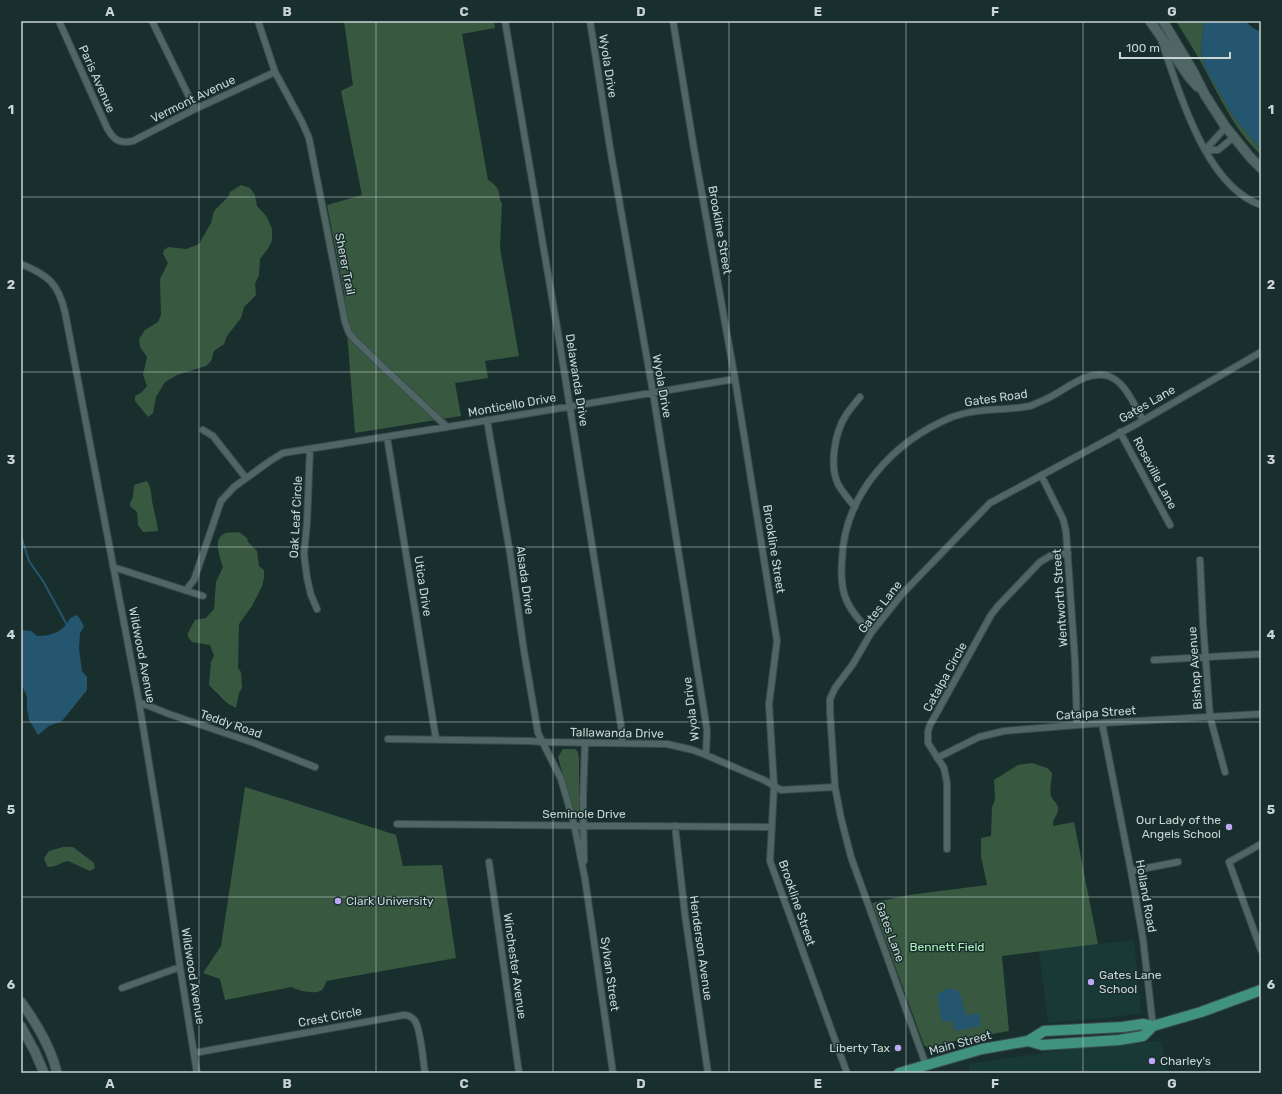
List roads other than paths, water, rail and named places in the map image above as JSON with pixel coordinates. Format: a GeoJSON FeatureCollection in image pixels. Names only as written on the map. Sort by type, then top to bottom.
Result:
{"type":"FeatureCollection","features":[{"type":"Feature","properties":{"kind":"highway","name":"Main Street"},"geometry":{"type":"LineString","coordinates":[[899,1073],[982,1049],[1028,1041],[1042,1045],[1126,1039],[1143,1036],[1153,1026],[1201,1012],[1261,990]]}},
{"type":"Feature","properties":{"kind":"main road"},"geometry":{"type":"LineString","coordinates":[[1150,21],[1189,77],[1205,95],[1226,127],[1261,168]]}},
{"type":"Feature","properties":{"kind":"main road"},"geometry":{"type":"LineString","coordinates":[[1162,21],[1194,71],[1205,95]]}},
{"type":"Feature","properties":{"kind":"main road"},"geometry":{"type":"LineString","coordinates":[[21,1002],[40,1029],[52,1056],[56,1073]]}},
{"type":"Feature","properties":{"kind":"main road"},"geometry":{"type":"LineString","coordinates":[[21,1026],[44,1073]]}},
{"type":"Feature","properties":{"kind":"street","name":"Paris Avenue"},"geometry":{"type":"LineString","coordinates":[[59,21],[107,128],[114,139],[120,141]]}},
{"type":"Feature","properties":{"kind":"street"},"geometry":{"type":"LineString","coordinates":[[152,21],[195,109]]}},
{"type":"Feature","properties":{"kind":"street","name":"Sherer Trail"},"geometry":{"type":"LineString","coordinates":[[258,21],[275,72],[309,138],[348,331],[355,340],[384,368],[448,427]]}},
{"type":"Feature","properties":{"kind":"street","name":"Delawanda Drive"},"geometry":{"type":"LineString","coordinates":[[505,21],[608,640],[622,730],[622,743]]}},
{"type":"Feature","properties":{"kind":"street","name":"Wyola Drive"},"geometry":{"type":"LineString","coordinates":[[590,21],[614,171],[653,393],[706,730],[706,755]]}},
{"type":"Feature","properties":{"kind":"street","name":"Brookline Street"},"geometry":{"type":"LineString","coordinates":[[673,21],[735,379],[777,641],[769,704],[774,786],[770,861],[847,1073]]}},
{"type":"Feature","properties":{"kind":"street"},"geometry":{"type":"LineString","coordinates":[[1158,32],[1191,122],[1205,150],[1231,185],[1249,200],[1261,205]]}},
{"type":"Feature","properties":{"kind":"street","name":"Vermont Avenue"},"geometry":{"type":"LineString","coordinates":[[120,141],[133,141],[195,109],[275,72]]}},
{"type":"Feature","properties":{"kind":"street"},"geometry":{"type":"LineString","coordinates":[[1205,150],[1226,127]]}},
{"type":"Feature","properties":{"kind":"street"},"geometry":{"type":"LineString","coordinates":[[1205,150],[1218,150],[1234,137]]}},
{"type":"Feature","properties":{"kind":"street","name":"Wildwood Avenue"},"geometry":{"type":"LineString","coordinates":[[21,264],[37,270],[46,277],[58,290],[62,300],[140,702],[197,1073]]}},
{"type":"Feature","properties":{"kind":"street","name":"Gates Lane"},"geometry":{"type":"LineString","coordinates":[[926,1065],[851,857],[841,818],[835,787],[830,712],[830,699],[835,688],[853,664],[871,633],[903,593],[990,503],[1143,420],[1261,352]]}},
{"type":"Feature","properties":{"kind":"street","name":"Gates Road"},"geometry":{"type":"LineString","coordinates":[[871,633],[861,622],[848,603],[844,593],[841,568],[843,544],[847,525],[867,485],[877,470],[901,446],[930,428],[961,414],[982,410],[1028,406],[1051,396],[1083,378],[1098,374],[1111,377],[1121,384],[1143,420]]}},
{"type":"Feature","properties":{"kind":"street","name":"Monticello Drive"},"geometry":{"type":"LineString","coordinates":[[186,590],[194,580],[221,501],[234,487],[282,454],[735,379]]}},
{"type":"Feature","properties":{"kind":"street"},"geometry":{"type":"LineString","coordinates":[[855,507],[836,479],[834,470],[834,452],[838,434],[846,414],[860,397]]}},
{"type":"Feature","properties":{"kind":"street","name":"Alsada Drive"},"geometry":{"type":"LineString","coordinates":[[487,420],[510,553],[524,651],[539,736],[542,742]]}},
{"type":"Feature","properties":{"kind":"street"},"geometry":{"type":"LineString","coordinates":[[203,430],[213,436],[246,478]]}},
{"type":"Feature","properties":{"kind":"street","name":"Roseville Lane"},"geometry":{"type":"LineString","coordinates":[[1120,432],[1170,525]]}},
{"type":"Feature","properties":{"kind":"street","name":"Utica Drive"},"geometry":{"type":"LineString","coordinates":[[388,437],[436,739]]}},
{"type":"Feature","properties":{"kind":"street","name":"Oak Leaf Circle"},"geometry":{"type":"LineString","coordinates":[[310,449],[304,554],[307,578],[317,609]]}},
{"type":"Feature","properties":{"kind":"street","name":"Wentworth Street"},"geometry":{"type":"LineString","coordinates":[[1041,475],[1066,527],[1075,661],[1077,725]]}},
{"type":"Feature","properties":{"kind":"street","name":"Catalpa Circle"},"geometry":{"type":"LineString","coordinates":[[947,849],[947,783],[944,768],[928,743],[928,731],[930,725],[991,615],[998,606],[1040,562],[1050,556],[1068,553]]}},
{"type":"Feature","properties":{"kind":"street","name":"Bishop Avenue"},"geometry":{"type":"LineString","coordinates":[[1200,560],[1210,717],[1225,772]]}},
{"type":"Feature","properties":{"kind":"street"},"geometry":{"type":"LineString","coordinates":[[113,567],[203,596]]}},
{"type":"Feature","properties":{"kind":"street"},"geometry":{"type":"LineString","coordinates":[[1154,660],[1261,654]]}},
{"type":"Feature","properties":{"kind":"street","name":"Teddy Road"},"geometry":{"type":"LineString","coordinates":[[140,702],[169,714],[254,743],[315,766]]}},
{"type":"Feature","properties":{"kind":"street","name":"Catalpa Street"},"geometry":{"type":"LineString","coordinates":[[937,758],[979,737],[1009,730],[1261,714]]}},
{"type":"Feature","properties":{"kind":"street","name":"Holland Road"},"geometry":{"type":"LineString","coordinates":[[1102,723],[1143,939],[1153,1026]]}},
{"type":"Feature","properties":{"kind":"street","name":"Tallawanda Drive"},"geometry":{"type":"LineString","coordinates":[[388,739],[667,744],[693,750],[706,755],[764,780],[781,790],[835,787]]}},
{"type":"Feature","properties":{"kind":"street","name":"Sylvan Street"},"geometry":{"type":"LineString","coordinates":[[542,742],[561,779],[574,824],[585,879],[613,1073]]}},
{"type":"Feature","properties":{"kind":"street","name":"Sylvan Street"},"geometry":{"type":"LineString","coordinates":[[585,743],[583,798],[585,879]]}},
{"type":"Feature","properties":{"kind":"street","name":"Seminole Drive"},"geometry":{"type":"LineString","coordinates":[[397,824],[574,824],[772,827]]}},
{"type":"Feature","properties":{"kind":"street","name":"Henderson Avenue"},"geometry":{"type":"LineString","coordinates":[[675,826],[685,915],[708,1073]]}},
{"type":"Feature","properties":{"kind":"street"},"geometry":{"type":"LineString","coordinates":[[1261,844],[1229,862],[1261,950]]}},
{"type":"Feature","properties":{"kind":"street","name":"Winchester Avenue"},"geometry":{"type":"LineString","coordinates":[[489,862],[518,1073]]}},
{"type":"Feature","properties":{"kind":"street"},"geometry":{"type":"LineString","coordinates":[[1131,871],[1178,862]]}},
{"type":"Feature","properties":{"kind":"street"},"geometry":{"type":"LineString","coordinates":[[122,988],[180,967]]}},
{"type":"Feature","properties":{"kind":"street","name":"Crest Circle"},"geometry":{"type":"LineString","coordinates":[[194,1053],[404,1015],[409,1016],[414,1020],[418,1029],[425,1073]]}},
{"type":"Feature","properties":{"kind":"water"},"geometry":{"type":"Polygon","coordinates":[[[1204,21],[1245,21],[1253,28],[1261,32],[1261,150],[1233,116],[1206,69],[1202,58],[1201,46],[1204,21]]]}},
{"type":"Feature","properties":{"kind":"water"},"geometry":{"type":"Polygon","coordinates":[[[77,615],[84,627],[80,633],[79,649],[82,671],[87,677],[87,690],[62,721],[49,726],[38,735],[29,720],[27,697],[21,683],[21,630],[31,631],[37,636],[52,634],[61,630],[70,618],[77,615]]]}},
{"type":"Feature","properties":{"kind":"water"},"geometry":{"type":"Polygon","coordinates":[[[946,989],[953,989],[960,993],[963,1003],[950,1006],[963,1004],[966,1015],[979,1013],[981,1026],[955,1031],[952,1020],[942,1022],[937,995],[946,989]]]}},
{"type":"Feature","properties":{"kind":"waterway"},"geometry":{"type":"LineString","coordinates":[[21,536],[29,561],[43,581],[67,625]]}},
{"type":"Feature","properties":{"kind":"place","name":"Our Lady of the Angels School"},"geometry":{"type":"Point","coordinates":[1229,827]}},
{"type":"Feature","properties":{"kind":"place","name":"Clark University"},"geometry":{"type":"Point","coordinates":[338,901]}},
{"type":"Feature","properties":{"kind":"place","name":"Gates Lane School"},"geometry":{"type":"Point","coordinates":[1091,982]}},
{"type":"Feature","properties":{"kind":"place","name":"Liberty Tax"},"geometry":{"type":"Point","coordinates":[898,1048]}},
{"type":"Feature","properties":{"kind":"place","name":"Charley's"},"geometry":{"type":"Point","coordinates":[1152,1061]}},
{"type":"Feature","properties":{"kind":"park label","name":"Bennett Field"},"geometry":{"type":"Point","coordinates":[947,947]}}]}
